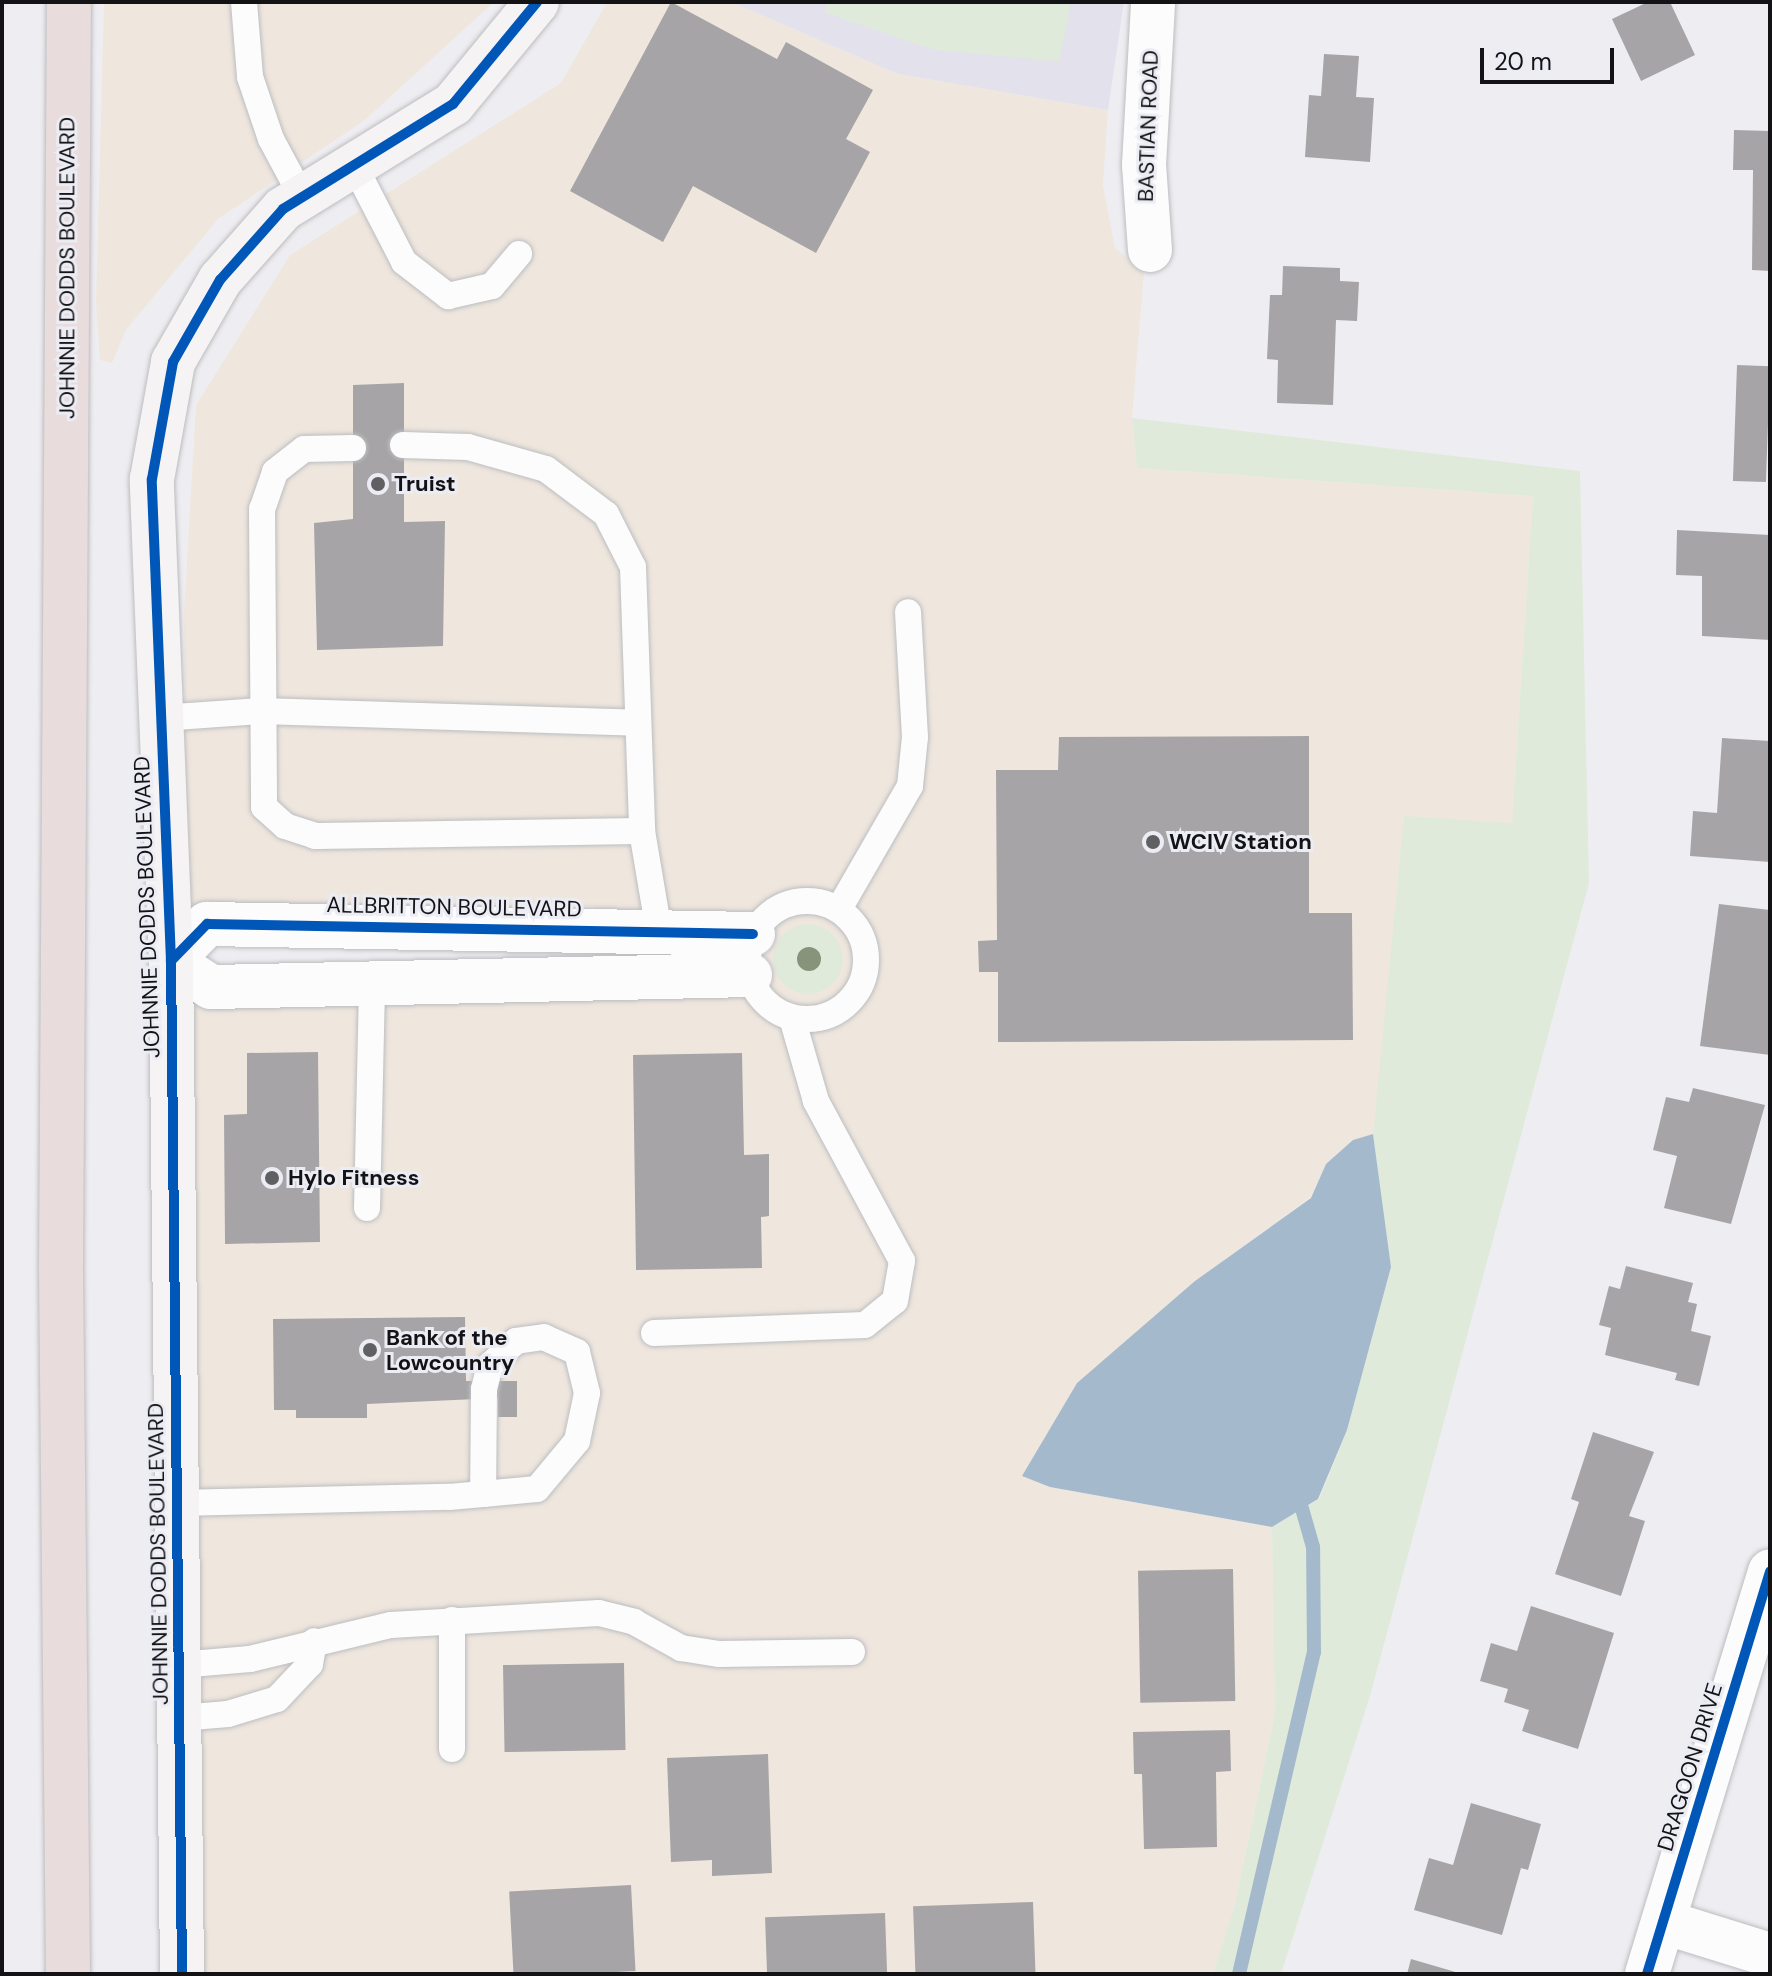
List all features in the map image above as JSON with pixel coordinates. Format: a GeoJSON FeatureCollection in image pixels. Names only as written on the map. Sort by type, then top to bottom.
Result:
{"type":"FeatureCollection","features":[{"type":"Feature","properties":{"kind":"highway","name":"JOHNNIE DODDS BOULEVARD"},"geometry":{"type":"LineString","coordinates":[[68,1974],[61,1266],[69,2]]}},
{"type":"Feature","properties":{"kind":"street","name":"JOHNNIE DODDS BOULEVARD"},"geometry":{"type":"LineString","coordinates":[[182,1974],[171,961],[152,479],[173,362],[220,280],[283,209],[453,104],[537,2]]}},
{"type":"Feature","properties":{"kind":"street","name":"BASTIAN ROAD"},"geometry":{"type":"LineString","coordinates":[[1150,250],[1144,165],[1153,2]]}},
{"type":"Feature","properties":{"kind":"street","name":"ALLBRITTON BOULEVARD"},"geometry":{"type":"LineString","coordinates":[[171,961],[207,924],[374,924],[659,931],[752,955]]}},
{"type":"Feature","properties":{"kind":"street","name":"ALLBRITTON BOULEVARD"},"geometry":{"type":"LineString","coordinates":[[372,983],[374,924]]}},
{"type":"Feature","properties":{"kind":"street"},"geometry":{"type":"LineString","coordinates":[[171,961],[211,987],[372,983],[752,955]]}},
{"type":"Feature","properties":{"kind":"street","name":"DRAGOON DRIVE"},"geometry":{"type":"LineString","coordinates":[[1647,1974],[1770,1571]]}},
{"type":"Feature","properties":{"kind":"street"},"geometry":{"type":"LineString","coordinates":[[1664,1922],[1770,1955]]}},
{"type":"Feature","properties":{"kind":"lane"},"geometry":{"type":"LineString","coordinates":[[244,2],[250,77],[271,139],[302,197]]}},
{"type":"Feature","properties":{"kind":"lane"},"geometry":{"type":"LineString","coordinates":[[354,165],[404,262],[448,296],[492,286],[519,254]]}},
{"type":"Feature","properties":{"kind":"lane"},"geometry":{"type":"LineString","coordinates":[[403,445],[468,447],[546,469],[606,514],[633,567],[642,831],[659,931]]}},
{"type":"Feature","properties":{"kind":"lane"},"geometry":{"type":"LineString","coordinates":[[353,448],[304,449],[275,472],[262,509],[264,807],[285,826],[315,836],[642,831]]}},
{"type":"Feature","properties":{"kind":"lane"},"geometry":{"type":"LineString","coordinates":[[839,909],[910,786],[915,737],[908,612]]}},
{"type":"Feature","properties":{"kind":"lane"},"geometry":{"type":"LineString","coordinates":[[161,718],[261,711],[637,723]]}},
{"type":"Feature","properties":{"kind":"lane"},"geometry":{"type":"LineString","coordinates":[[815,900],[839,909],[857,927],[866,954],[863,983],[846,1006],[820,1019],[792,1018],[766,1005],[752,955],[768,914],[790,902],[815,900]]}},
{"type":"Feature","properties":{"kind":"lane"},"geometry":{"type":"LineString","coordinates":[[367,1208],[372,983]]}},
{"type":"Feature","properties":{"kind":"lane"},"geometry":{"type":"LineString","coordinates":[[654,1333],[865,1325],[895,1301],[902,1261],[816,1101],[792,1018]]}},
{"type":"Feature","properties":{"kind":"lane"},"geometry":{"type":"LineString","coordinates":[[177,1503],[449,1497],[483,1494],[537,1489],[577,1441],[587,1393],[577,1352],[544,1337],[516,1341],[490,1365],[484,1389],[483,1494]]}},
{"type":"Feature","properties":{"kind":"lane"},"geometry":{"type":"LineString","coordinates":[[179,1665],[250,1659],[314,1641],[391,1625],[599,1613],[634,1622],[681,1648],[720,1654],[852,1652]]}},
{"type":"Feature","properties":{"kind":"lane"},"geometry":{"type":"LineString","coordinates":[[452,1620],[452,1749]]}},
{"type":"Feature","properties":{"kind":"lane"},"geometry":{"type":"LineString","coordinates":[[180,1718],[228,1714],[277,1699],[310,1664],[314,1641]]}},
{"type":"Feature","properties":{"kind":"shaded area"},"geometry":{"type":"Polygon","coordinates":[[[104,2],[494,2],[365,120],[218,219],[126,330],[112,363],[100,360],[96,304],[104,2]]]}},
{"type":"Feature","properties":{"kind":"shaded area"},"geometry":{"type":"Polygon","coordinates":[[[607,2],[731,2],[898,74],[1108,110],[1103,185],[1115,248],[1144,272],[1132,418],[1137,468],[1533,496],[1512,824],[1388,1017],[1373,1134],[1353,1140],[1326,1164],[1311,1197],[1195,1281],[1022,1475],[1050,1487],[1272,1527],[1275,1713],[1235,1904],[1213,1974],[198,1974],[187,1033],[195,1008],[203,998],[593,992],[595,906],[186,912],[184,613],[196,405],[290,255],[561,83],[607,2]]]}},
{"type":"Feature","properties":{"kind":"shaded area"},"geometry":{"type":"Polygon","coordinates":[[[731,2],[1124,2],[1108,110],[898,74],[731,2]]]}},
{"type":"Feature","properties":{"kind":"green space"},"geometry":{"type":"Polygon","coordinates":[[[827,2],[1071,2],[1059,61],[935,50],[826,13],[827,2]]]}},
{"type":"Feature","properties":{"kind":"green space"},"geometry":{"type":"Polygon","coordinates":[[[1132,418],[1580,471],[1589,883],[1370,1696],[1281,1974],[1213,1974],[1235,1904],[1275,1713],[1272,1527],[1319,1499],[1347,1430],[1391,1267],[1373,1134],[1404,816],[1512,823],[1533,496],[1137,468],[1132,418]]]}},
{"type":"Feature","properties":{"kind":"green space"},"geometry":{"type":"Polygon","coordinates":[[[808,924],[833,934],[843,959],[833,984],[808,994],[783,984],[773,959],[783,934],[808,924]]]}},
{"type":"Feature","properties":{"kind":"water"},"geometry":{"type":"Polygon","coordinates":[[[1373,1134],[1391,1267],[1347,1430],[1318,1499],[1272,1527],[1050,1487],[1022,1476],[1077,1383],[1195,1281],[1311,1198],[1326,1164],[1353,1140],[1373,1134]]]}},
{"type":"Feature","properties":{"kind":"building"},"geometry":{"type":"Polygon","coordinates":[[[671,2],[777,59],[786,42],[873,90],[846,139],[870,152],[816,253],[693,186],[663,242],[570,191],[671,2]]]}},
{"type":"Feature","properties":{"kind":"building"},"geometry":{"type":"Polygon","coordinates":[[[1648,2],[1670,2],[1695,55],[1641,81],[1612,19],[1648,2]]]}},
{"type":"Feature","properties":{"kind":"building"},"geometry":{"type":"Polygon","coordinates":[[[1324,54],[1359,56],[1356,97],[1374,98],[1370,162],[1305,157],[1309,95],[1321,96],[1324,54]]]}},
{"type":"Feature","properties":{"kind":"building"},"geometry":{"type":"Polygon","coordinates":[[[1734,130],[1770,131],[1770,271],[1752,270],[1753,170],[1733,170],[1734,130]]]}},
{"type":"Feature","properties":{"kind":"building"},"geometry":{"type":"Polygon","coordinates":[[[1283,266],[1340,268],[1340,281],[1359,282],[1357,321],[1336,320],[1333,405],[1277,403],[1278,360],[1267,359],[1270,295],[1282,295],[1283,266]]]}},
{"type":"Feature","properties":{"kind":"building"},"geometry":{"type":"Polygon","coordinates":[[[1737,365],[1770,366],[1766,482],[1733,481],[1737,365]]]}},
{"type":"Feature","properties":{"kind":"building","name":"Truist"},"geometry":{"type":"Polygon","coordinates":[[[404,383],[404,522],[445,521],[443,646],[317,650],[314,523],[353,519],[353,385],[404,383]]]}},
{"type":"Feature","properties":{"kind":"building"},"geometry":{"type":"Polygon","coordinates":[[[1677,530],[1770,535],[1770,640],[1702,636],[1702,576],[1676,575],[1677,530]]]}},
{"type":"Feature","properties":{"kind":"building","name":"WCIV Station"},"geometry":{"type":"Polygon","coordinates":[[[1309,736],[1309,913],[1352,913],[1353,1040],[998,1042],[998,972],[979,972],[978,941],[997,940],[996,770],[1058,770],[1059,737],[1309,736]]]}},
{"type":"Feature","properties":{"kind":"building"},"geometry":{"type":"Polygon","coordinates":[[[1722,738],[1770,741],[1770,862],[1690,856],[1693,811],[1717,813],[1722,738]]]}},
{"type":"Feature","properties":{"kind":"building"},"geometry":{"type":"Polygon","coordinates":[[[1719,904],[1770,910],[1770,1055],[1700,1046],[1719,904]]]}},
{"type":"Feature","properties":{"kind":"building","name":"Hylo Fitness"},"geometry":{"type":"Polygon","coordinates":[[[318,1052],[320,1242],[225,1244],[224,1115],[247,1114],[247,1053],[318,1052]]]}},
{"type":"Feature","properties":{"kind":"building"},"geometry":{"type":"Polygon","coordinates":[[[742,1053],[744,1155],[769,1154],[769,1216],[761,1217],[762,1268],[636,1270],[633,1055],[742,1053]]]}},
{"type":"Feature","properties":{"kind":"building"},"geometry":{"type":"Polygon","coordinates":[[[1693,1088],[1765,1105],[1731,1224],[1664,1208],[1677,1156],[1653,1150],[1666,1097],[1689,1102],[1693,1088]]]}},
{"type":"Feature","properties":{"kind":"building"},"geometry":{"type":"Polygon","coordinates":[[[1626,1266],[1693,1283],[1688,1302],[1697,1304],[1691,1331],[1711,1336],[1699,1386],[1675,1380],[1677,1373],[1605,1355],[1611,1328],[1599,1325],[1609,1286],[1620,1289],[1626,1266]]]}},
{"type":"Feature","properties":{"kind":"building","name":"Bank of the Lowcountry"},"geometry":{"type":"Polygon","coordinates":[[[465,1317],[466,1381],[517,1381],[517,1417],[498,1417],[498,1398],[367,1404],[367,1418],[296,1418],[296,1410],[274,1410],[273,1319],[465,1317]]]}},
{"type":"Feature","properties":{"kind":"building"},"geometry":{"type":"Polygon","coordinates":[[[1593,1432],[1654,1452],[1629,1516],[1645,1521],[1621,1596],[1555,1574],[1579,1502],[1571,1499],[1593,1432]]]}},
{"type":"Feature","properties":{"kind":"building"},"geometry":{"type":"Polygon","coordinates":[[[1233,1569],[1235,1701],[1140,1703],[1138,1571],[1233,1569]]]}},
{"type":"Feature","properties":{"kind":"building"},"geometry":{"type":"Polygon","coordinates":[[[1531,1606],[1614,1633],[1578,1749],[1522,1731],[1529,1710],[1504,1702],[1508,1689],[1480,1681],[1491,1643],[1517,1651],[1531,1606]]]}},
{"type":"Feature","properties":{"kind":"building"},"geometry":{"type":"Polygon","coordinates":[[[624,1663],[626,1750],[505,1752],[503,1665],[624,1663]]]}},
{"type":"Feature","properties":{"kind":"building"},"geometry":{"type":"Polygon","coordinates":[[[1230,1730],[1231,1771],[1216,1772],[1217,1847],[1144,1849],[1142,1774],[1134,1774],[1133,1732],[1230,1730]]]}},
{"type":"Feature","properties":{"kind":"building"},"geometry":{"type":"Polygon","coordinates":[[[768,1754],[772,1873],[712,1876],[712,1860],[671,1862],[667,1758],[768,1754]]]}},
{"type":"Feature","properties":{"kind":"building"},"geometry":{"type":"Polygon","coordinates":[[[1471,1803],[1541,1824],[1528,1870],[1521,1868],[1502,1935],[1414,1910],[1429,1858],[1453,1865],[1471,1803]]]}},
{"type":"Feature","properties":{"kind":"building"},"geometry":{"type":"Polygon","coordinates":[[[631,1885],[636,1971],[513,1974],[509,1891],[631,1885]]]}},
{"type":"Feature","properties":{"kind":"building"},"geometry":{"type":"Polygon","coordinates":[[[1033,1902],[1036,1974],[915,1974],[913,1906],[1033,1902]]]}},
{"type":"Feature","properties":{"kind":"building"},"geometry":{"type":"Polygon","coordinates":[[[885,1913],[887,1974],[767,1974],[765,1917],[885,1913]]]}},
{"type":"Feature","properties":{"kind":"building"},"geometry":{"type":"Polygon","coordinates":[[[1411,1959],[1459,1973],[1459,1974],[1407,1974],[1411,1959]]]}},
{"type":"Feature","properties":{"kind":"waterway"},"geometry":{"type":"LineString","coordinates":[[1239,1974],[1314,1652],[1313,1547],[1302,1509]]}},
{"type":"Feature","properties":{"kind":"cycle path"},"geometry":{"type":"LineString","coordinates":[[182,1974],[171,961],[152,479],[173,362],[220,280],[283,209],[453,104],[537,2]]}},
{"type":"Feature","properties":{"kind":"cycle path"},"geometry":{"type":"LineString","coordinates":[[171,961],[207,924],[753,934]]}},
{"type":"Feature","properties":{"kind":"cycle path"},"geometry":{"type":"LineString","coordinates":[[1647,1974],[1770,1571]]}},
{"type":"Feature","properties":{"kind":"place","name":"Truist"},"geometry":{"type":"Point","coordinates":[378,484]}},
{"type":"Feature","properties":{"kind":"place","name":"WCIV Station"},"geometry":{"type":"Point","coordinates":[1153,842]}},
{"type":"Feature","properties":{"kind":"place","name":"Hylo Fitness"},"geometry":{"type":"Point","coordinates":[272,1178]}},
{"type":"Feature","properties":{"kind":"place","name":"Bank of the Lowcountry"},"geometry":{"type":"Point","coordinates":[370,1350]}}]}
